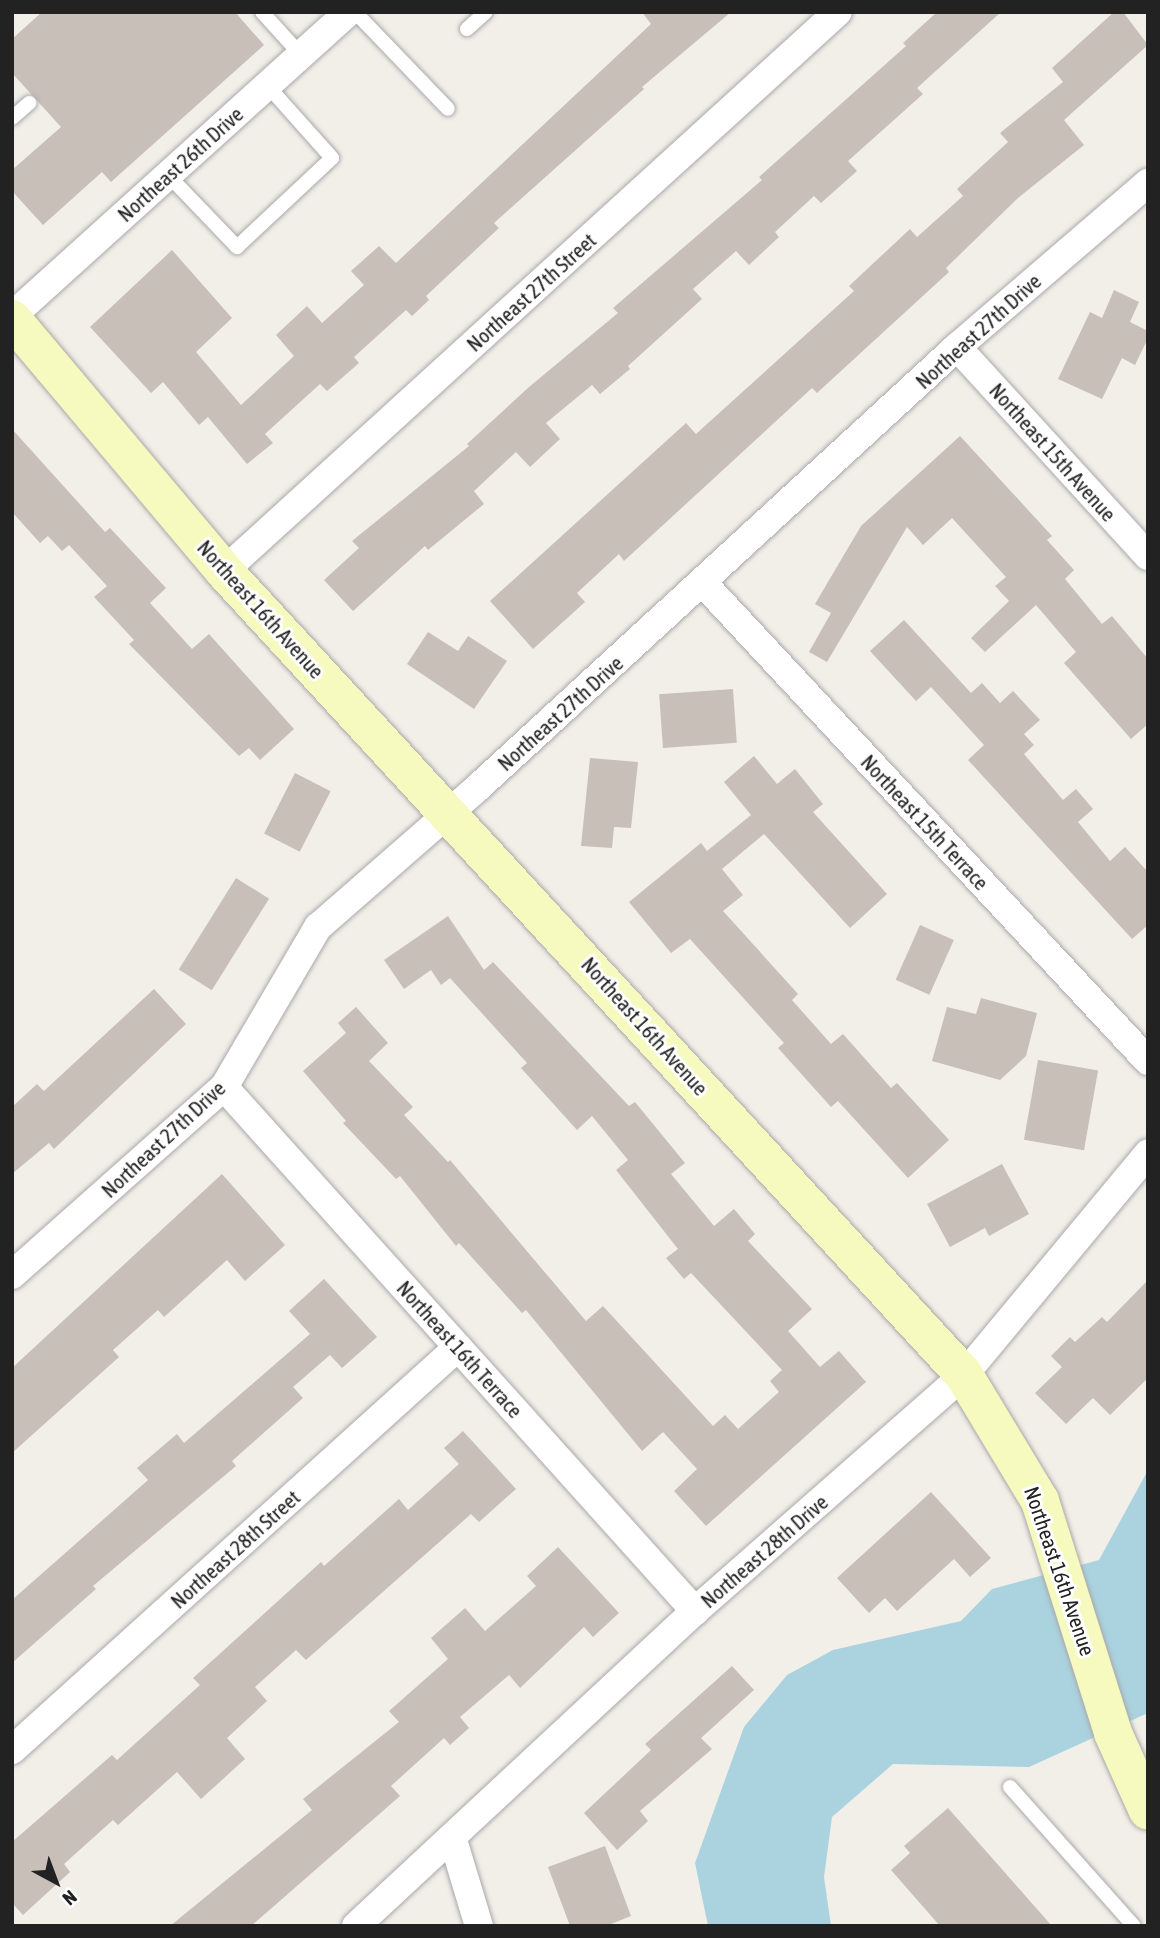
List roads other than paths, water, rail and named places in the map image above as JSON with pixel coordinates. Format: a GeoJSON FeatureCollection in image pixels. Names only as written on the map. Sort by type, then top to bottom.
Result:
{"type":"FeatureCollection","features":[{"type":"Feature","properties":{"kind":"street","name":"Northeast 26th Drive"},"geometry":{"type":"LineString","coordinates":[[12,318],[348,12]]}},
{"type":"Feature","properties":{"kind":"street","name":"Northeast 27th Street"},"geometry":{"type":"LineString","coordinates":[[224,571],[838,12]]}},
{"type":"Feature","properties":{"kind":"street","name":"Northeast 27th Drive"},"geometry":{"type":"LineString","coordinates":[[12,1275],[224,1087],[318,927],[450,813],[957,347],[1148,183]]}},
{"type":"Feature","properties":{"kind":"street","name":"Northeast 16th Avenue"},"geometry":{"type":"LineString","coordinates":[[12,318],[224,571],[450,813],[964,1374],[1040,1502],[1114,1733],[1148,1811]]}},
{"type":"Feature","properties":{"kind":"street","name":"Northeast 15th Avenue"},"geometry":{"type":"LineString","coordinates":[[957,347],[1148,556]]}},
{"type":"Feature","properties":{"kind":"street","name":"Northeast 15th Terrace"},"geometry":{"type":"LineString","coordinates":[[703,583],[1148,1061]]}},
{"type":"Feature","properties":{"kind":"street","name":"Northeast 16th Terrace"},"geometry":{"type":"LineString","coordinates":[[224,1087],[695,1611]]}},
{"type":"Feature","properties":{"kind":"street","name":"Northeast 28th Drive"},"geometry":{"type":"LineString","coordinates":[[356,1926],[453,1840],[695,1611],[964,1374],[1148,1153]]}},
{"type":"Feature","properties":{"kind":"street","name":"Northeast 28th Street"},"geometry":{"type":"LineString","coordinates":[[12,1750],[458,1347]]}},
{"type":"Feature","properties":{"kind":"street"},"geometry":{"type":"LineString","coordinates":[[453,1840],[479,1926]]}},
{"type":"Feature","properties":{"kind":"lane"},"geometry":{"type":"LineString","coordinates":[[262,12],[300,55]]}},
{"type":"Feature","properties":{"kind":"lane"},"geometry":{"type":"LineString","coordinates":[[355,12],[448,109]]}},
{"type":"Feature","properties":{"kind":"lane"},"geometry":{"type":"LineString","coordinates":[[467,29],[486,12]]}},
{"type":"Feature","properties":{"kind":"lane"},"geometry":{"type":"LineString","coordinates":[[168,175],[237,247],[332,158],[267,86]]}},
{"type":"Feature","properties":{"kind":"lane"},"geometry":{"type":"LineString","coordinates":[[12,118],[29,103]]}},
{"type":"Feature","properties":{"kind":"lane"},"geometry":{"type":"LineString","coordinates":[[1010,1787],[1134,1926]]}},
{"type":"Feature","properties":{"kind":"water"},"geometry":{"type":"Polygon","coordinates":[[[1148,1470],[1148,1713],[1029,1767],[893,1764],[832,1817],[824,1877],[831,1926],[708,1926],[695,1863],[744,1727],[787,1675],[833,1650],[961,1621],[992,1589],[1099,1560],[1148,1470]]]}}]}
